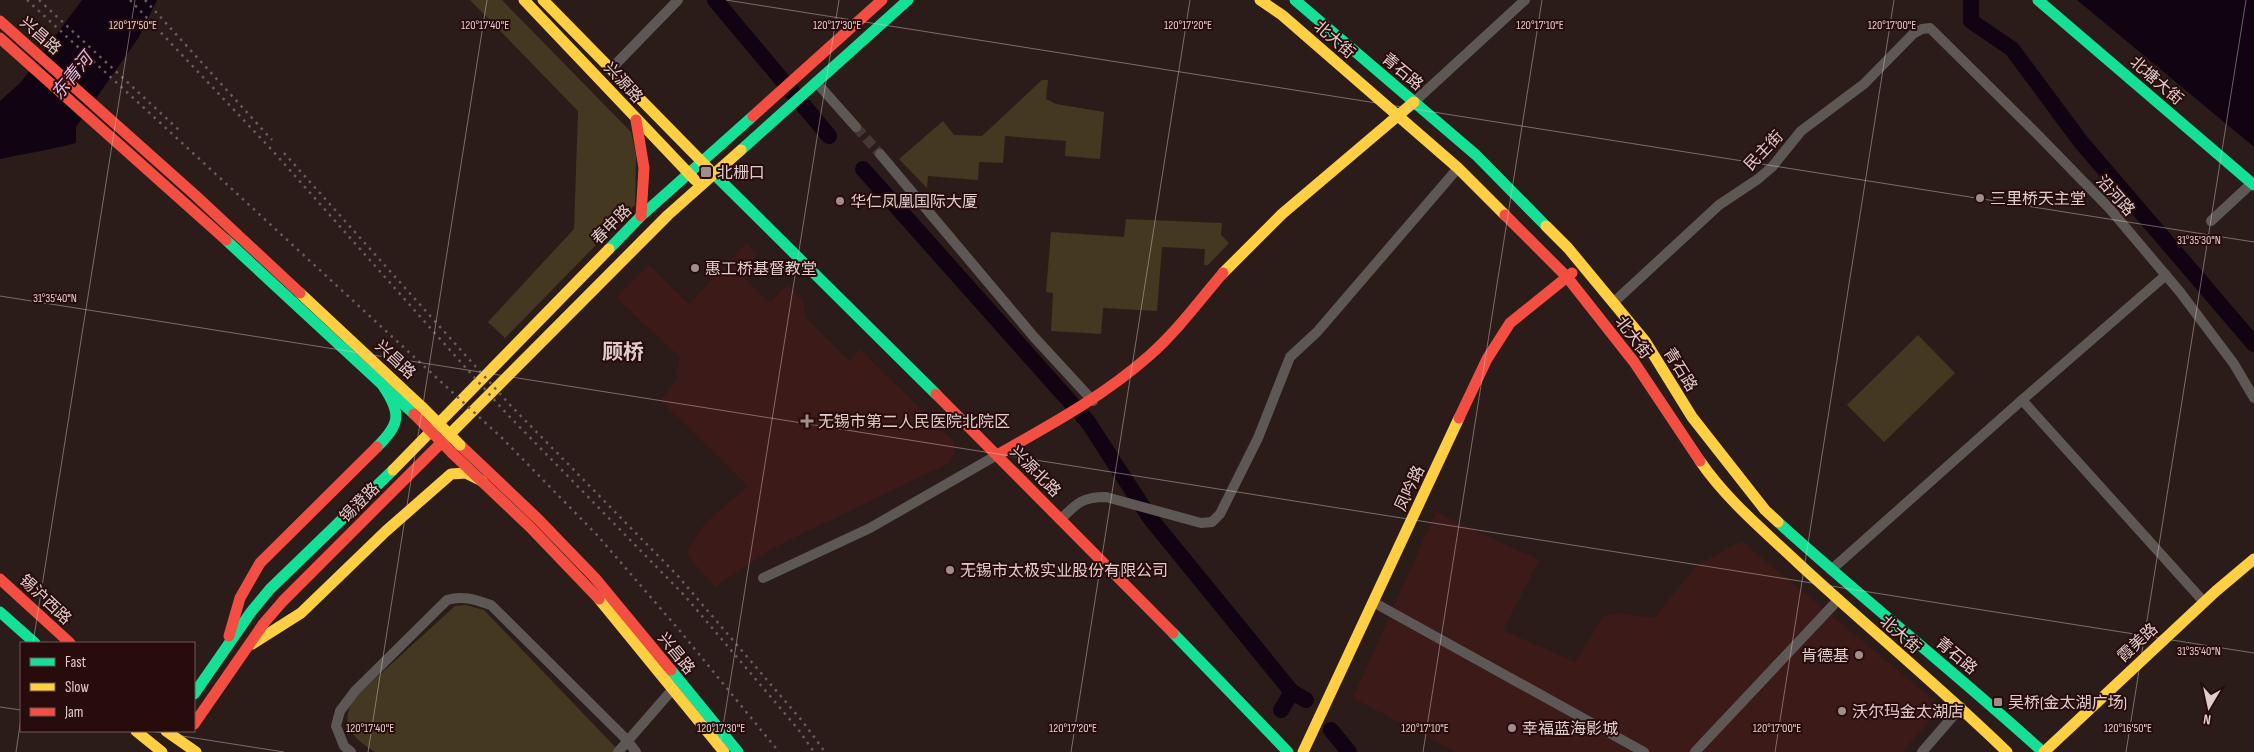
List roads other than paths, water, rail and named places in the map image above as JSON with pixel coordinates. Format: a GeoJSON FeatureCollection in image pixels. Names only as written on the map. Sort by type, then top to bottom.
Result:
{"type":"FeatureCollection","features":[{"type":"Feature","properties":{"kind":"main road","name":"兴源路"},"geometry":{"type":"LineString","coordinates":[[524,0],[701,186]]}},
{"type":"Feature","properties":{"kind":"main road","name":"兴源路"},"geometry":{"type":"LineString","coordinates":[[543,0],[714,174]]}},
{"type":"Feature","properties":{"kind":"main road","name":"春申路"},"geometry":{"type":"LineString","coordinates":[[377,486],[641,216],[882,0]]}},
{"type":"Feature","properties":{"kind":"main road","name":"春申路"},"geometry":{"type":"LineString","coordinates":[[565,318],[668,215],[908,0]]}},
{"type":"Feature","properties":{"kind":"main road","name":"北大街"},"geometry":{"type":"LineString","coordinates":[[1260,0],[1282,15],[1458,168],[1567,277],[1634,362],[1714,481],[1751,519],[1838,600],[1961,707],[2007,752]]}},
{"type":"Feature","properties":{"kind":"main road","name":"青石路"},"geometry":{"type":"LineString","coordinates":[[1295,0],[1476,155],[1568,248],[1645,341],[1692,417],[1765,510],[1831,570],[1977,692],[2043,752]]}},
{"type":"Feature","properties":{"kind":"main road","name":"北塘大街"},"geometry":{"type":"LineString","coordinates":[[2038,0],[2253,184]]}},
{"type":"Feature","properties":{"kind":"main road","name":"兴昌路"},"geometry":{"type":"LineString","coordinates":[[0,21],[127,134],[456,449],[538,519],[595,578],[738,752]]}},
{"type":"Feature","properties":{"kind":"main road","name":"兴昌路"},"geometry":{"type":"LineString","coordinates":[[0,38],[119,142],[383,386],[418,411]]}},
{"type":"Feature","properties":{"kind":"main road"},"geometry":{"type":"LineString","coordinates":[[997,455],[1089,403],[1131,373],[1172,335],[1238,255],[1296,202],[1414,102]]}},
{"type":"Feature","properties":{"kind":"main road"},"geometry":{"type":"LineString","coordinates":[[635,118],[643,146],[645,171],[641,216]]}},
{"type":"Feature","properties":{"kind":"main road","name":"兴源北路"},"geometry":{"type":"LineString","coordinates":[[714,174],[1160,618],[1288,752]]}},
{"type":"Feature","properties":{"kind":"main road","name":"凤吟路"},"geometry":{"type":"LineString","coordinates":[[1304,752],[1487,359],[1510,323],[1581,266]]}},
{"type":"Feature","properties":{"kind":"main road","name":"锡澄路"},"geometry":{"type":"LineString","coordinates":[[195,723],[282,601],[565,318]]}},
{"type":"Feature","properties":{"kind":"main road"},"geometry":{"type":"LineString","coordinates":[[226,647],[238,602],[245,584],[260,564],[392,432],[398,420],[396,405],[383,386]]}},
{"type":"Feature","properties":{"kind":"main road","name":"兴昌路"},"geometry":{"type":"LineString","coordinates":[[456,449],[482,482],[530,526],[587,586],[724,752]]}},
{"type":"Feature","properties":{"kind":"main road"},"geometry":{"type":"LineString","coordinates":[[248,646],[301,613],[386,531],[451,474],[466,473],[482,482]]}},
{"type":"Feature","properties":{"kind":"main road","name":"锡澄路"},"geometry":{"type":"LineString","coordinates":[[195,693],[226,647],[270,590],[377,486]]}},
{"type":"Feature","properties":{"kind":"main road","name":"霞美路"},"geometry":{"type":"LineString","coordinates":[[2043,752],[2204,602],[2254,559]]}},
{"type":"Feature","properties":{"kind":"main road","name":"锡沪西路"},"geometry":{"type":"LineString","coordinates":[[0,579],[69,642]]}},
{"type":"Feature","properties":{"kind":"main road"},"geometry":{"type":"LineString","coordinates":[[0,612],[34,642]]}},
{"type":"Feature","properties":{"kind":"main road"},"geometry":{"type":"LineString","coordinates":[[137,732],[156,750],[166,732]]}},
{"type":"Feature","properties":{"kind":"main road"},"geometry":{"type":"LineString","coordinates":[[168,732],[196,752]]}},
{"type":"Feature","properties":{"kind":"main road"},"geometry":{"type":"LineString","coordinates":[[173,752],[188,732]]}},
{"type":"Feature","properties":{"kind":"street"},"geometry":{"type":"LineString","coordinates":[[611,69],[678,0]]}},
{"type":"Feature","properties":{"kind":"street"},"geometry":{"type":"LineString","coordinates":[[1414,102],[1525,0]]}},
{"type":"Feature","properties":{"kind":"street","name":"民主街"},"geometry":{"type":"LineString","coordinates":[[1614,302],[1719,205],[1758,180],[1772,167],[1801,131],[1864,84],[1913,34],[1922,28],[1930,28],[1935,31]]}},
{"type":"Feature","properties":{"kind":"street","name":"沿河路"},"geometry":{"type":"LineString","coordinates":[[1935,31],[2104,202],[2166,275],[2234,364],[2254,398]]}},
{"type":"Feature","properties":{"kind":"street"},"geometry":{"type":"LineString","coordinates":[[816,82],[856,127]]}},
{"type":"Feature","properties":{"kind":"street"},"geometry":{"type":"LineString","coordinates":[[880,154],[1089,403]]}},
{"type":"Feature","properties":{"kind":"street"},"geometry":{"type":"LineString","coordinates":[[1061,519],[1080,500],[1091,496],[1106,496],[1201,522],[1212,522],[1220,514],[1258,438],[1290,357],[1317,332],[1458,168]]}},
{"type":"Feature","properties":{"kind":"street"},"geometry":{"type":"LineString","coordinates":[[2212,222],[2253,184]]}},
{"type":"Feature","properties":{"kind":"street"},"geometry":{"type":"LineString","coordinates":[[1831,570],[2166,275]]}},
{"type":"Feature","properties":{"kind":"street"},"geometry":{"type":"LineString","coordinates":[[2022,400],[2204,602]]}},
{"type":"Feature","properties":{"kind":"street"},"geometry":{"type":"LineString","coordinates":[[763,578],[870,528],[997,455]]}},
{"type":"Feature","properties":{"kind":"street"},"geometry":{"type":"LineString","coordinates":[[351,752],[344,746],[336,726],[340,711],[355,691],[447,600],[457,597],[491,605],[627,740],[636,752]]}},
{"type":"Feature","properties":{"kind":"street"},"geometry":{"type":"LineString","coordinates":[[1695,752],[1838,600]]}},
{"type":"Feature","properties":{"kind":"street"},"geometry":{"type":"LineString","coordinates":[[1373,602],[1644,752]]}},
{"type":"Feature","properties":{"kind":"street"},"geometry":{"type":"LineString","coordinates":[[618,752],[672,690]]}},
{"type":"Feature","properties":{"kind":"street"},"geometry":{"type":"LineString","coordinates":[[1922,752],[1961,707]]}},
{"type":"Feature","properties":{"kind":"water","name":"东青河"},"geometry":{"type":"Polygon","coordinates":[[[82,0],[157,0],[139,37],[76,127],[76,143],[0,159],[0,101],[21,82],[82,0]]]}},
{"type":"Feature","properties":{"kind":"water"},"geometry":{"type":"Polygon","coordinates":[[[2077,0],[2254,0],[2254,147],[2077,0]]]}},
{"type":"Feature","properties":{"kind":"waterway"},"geometry":{"type":"LineString","coordinates":[[715,0],[829,136]]}},
{"type":"Feature","properties":{"kind":"waterway"},"geometry":{"type":"LineString","coordinates":[[1971,0],[1971,21],[2012,49],[2081,142],[2254,344]]}},
{"type":"Feature","properties":{"kind":"waterway"},"geometry":{"type":"LineString","coordinates":[[863,169],[1088,422],[1150,518],[1292,692],[1306,700]]}},
{"type":"Feature","properties":{"kind":"waterway"},"geometry":{"type":"LineString","coordinates":[[1281,710],[1292,692]]}},
{"type":"Feature","properties":{"kind":"waterway"},"geometry":{"type":"LineString","coordinates":[[1331,730],[1349,752]]}},
{"type":"Feature","properties":{"kind":"tunnel"},"geometry":{"type":"LineString","coordinates":[[856,127],[880,154]]}},
{"type":"Feature","properties":{"kind":"railway"},"geometry":{"type":"LineString","coordinates":[[27,0],[503,439],[597,535],[680,631],[779,752]]}},
{"type":"Feature","properties":{"kind":"railway"},"geometry":{"type":"LineString","coordinates":[[39,0],[180,131]]}},
{"type":"Feature","properties":{"kind":"railway"},"geometry":{"type":"LineString","coordinates":[[130,0],[271,149],[506,413],[685,596],[798,729],[814,752]]}},
{"type":"Feature","properties":{"kind":"railway"},"geometry":{"type":"LineString","coordinates":[[145,0],[272,140]]}},
{"type":"Feature","properties":{"kind":"railway"},"geometry":{"type":"LineString","coordinates":[[284,153],[511,406],[677,575],[803,722],[825,752]]}},
{"type":"Feature","properties":{"kind":"place","name":"北栅口"},"geometry":{"type":"Point","coordinates":[706,172]}},
{"type":"Feature","properties":{"kind":"place","name":"三里桥天主堂"},"geometry":{"type":"Point","coordinates":[1980,198]}},
{"type":"Feature","properties":{"kind":"place","name":"华仁凤凰国际大厦"},"geometry":{"type":"Point","coordinates":[840,201]}},
{"type":"Feature","properties":{"kind":"place","name":"惠工桥基督教堂"},"geometry":{"type":"Point","coordinates":[695,268]}},
{"type":"Feature","properties":{"kind":"place","name":"无锡市第二人民医院北院区"},"geometry":{"type":"Point","coordinates":[807,421]}},
{"type":"Feature","properties":{"kind":"place","name":"无锡市太极实业股份有限公司"},"geometry":{"type":"Point","coordinates":[950,570]}},
{"type":"Feature","properties":{"kind":"place","name":"肯德基"},"geometry":{"type":"Point","coordinates":[1859,655]}},
{"type":"Feature","properties":{"kind":"place","name":"吴桥(金太湖广场)"},"geometry":{"type":"Point","coordinates":[1998,702]}},
{"type":"Feature","properties":{"kind":"place","name":"沃尔玛金太湖店"},"geometry":{"type":"Point","coordinates":[1842,711]}},
{"type":"Feature","properties":{"kind":"place","name":"幸福蓝海影城"},"geometry":{"type":"Point","coordinates":[1512,728]}},
{"type":"Feature","properties":{"kind":"district","name":"顾桥"},"geometry":{"type":"Point","coordinates":[623,352]}}]}
